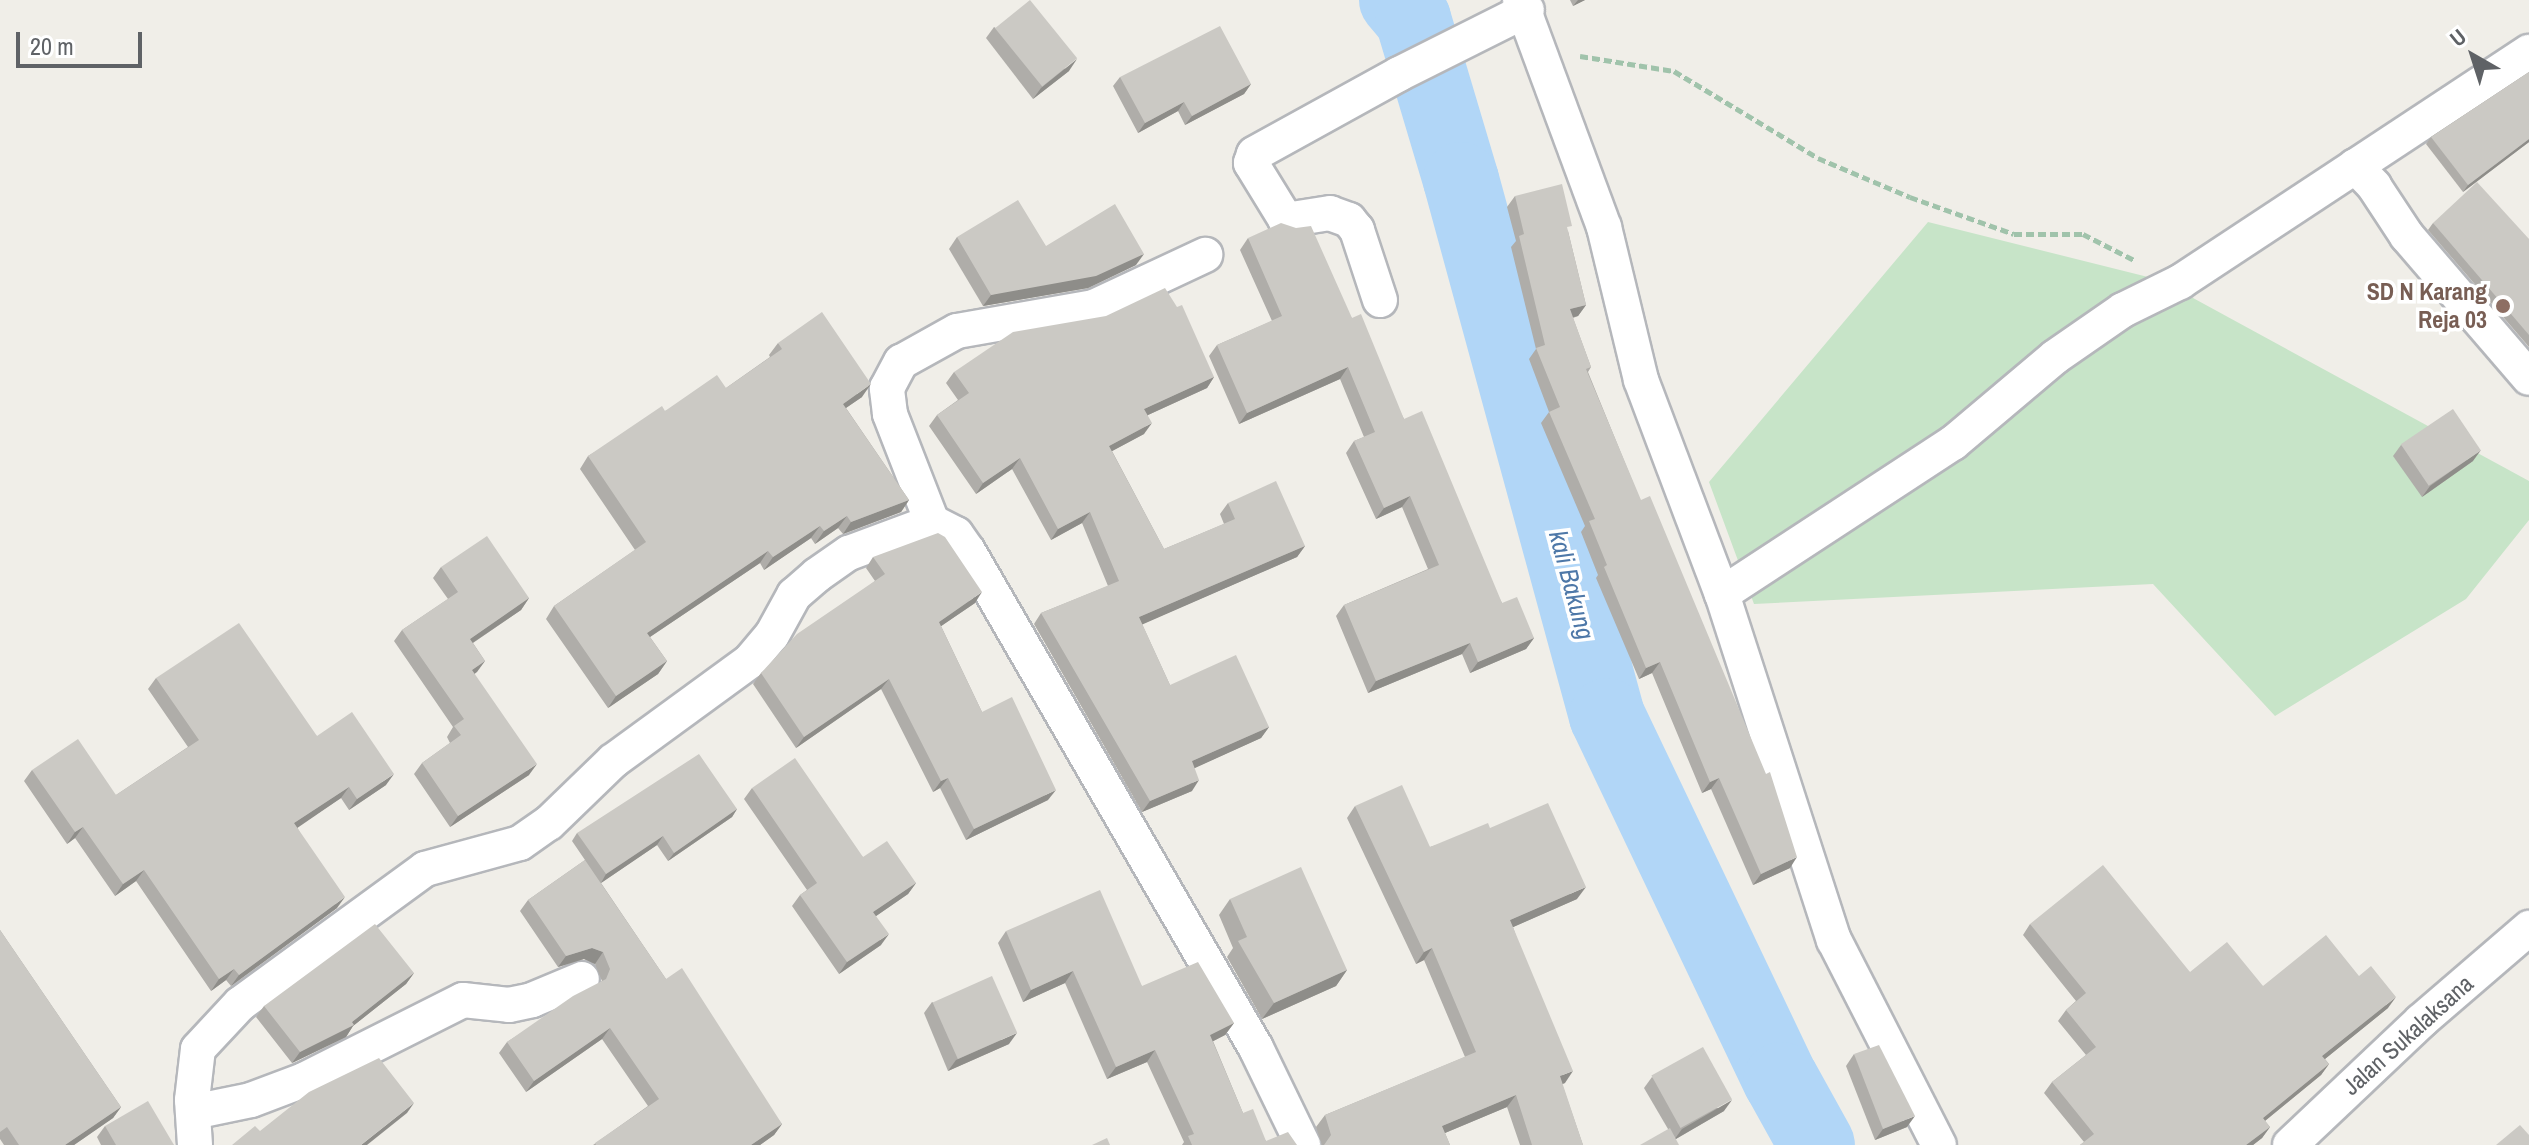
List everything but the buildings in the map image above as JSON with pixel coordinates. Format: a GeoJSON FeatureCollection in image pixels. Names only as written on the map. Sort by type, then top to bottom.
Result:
{"type":"FeatureCollection","features":[{"type":"Feature","properties":{"kind":"street"},"geometry":{"type":"LineString","coordinates":[[1380,300],[1357,230],[1349,220],[1330,213],[1286,220],[1251,163],[1254,154],[1488,29],[1523,5],[1604,227],[1641,380],[1722,594],[1834,940],[1939,1145]]}},
{"type":"Feature","properties":{"kind":"street"},"geometry":{"type":"LineString","coordinates":[[1722,594],[1953,443],[2055,357],[2123,310],[2180,282],[2529,52]]}},
{"type":"Feature","properties":{"kind":"street"},"geometry":{"type":"LineString","coordinates":[[2355,166],[2374,186],[2407,236],[2529,378]]}},
{"type":"Feature","properties":{"kind":"street"},"geometry":{"type":"LineString","coordinates":[[1205,255],[1094,307],[957,331],[901,362],[887,388],[890,414],[932,522],[956,534],[968,551],[1256,1048],[1303,1145]]}},
{"type":"Feature","properties":{"kind":"street"},"geometry":{"type":"LineString","coordinates":[[582,979],[532,1000],[509,1005],[463,1000],[304,1080],[251,1100],[194,1128],[193,1071],[198,1049],[210,1032],[240,1004],[425,869],[520,843],[549,823],[613,761],[750,661],[772,635],[794,595],[817,575],[849,553],[932,522]]}},
{"type":"Feature","properties":{"kind":"street","name":"Jalan Sukalaksana"},"geometry":{"type":"LineString","coordinates":[[2290,1145],[2421,1021],[2529,928]]}},
{"type":"Feature","properties":{"kind":"path"},"geometry":{"type":"LineString","coordinates":[[1538,49],[1674,71],[1818,158],[1910,197],[2014,234],[2083,234],[2180,282]]}},
{"type":"Feature","properties":{"kind":"green space"},"geometry":{"type":"Polygon","coordinates":[[[1928,222],[2160,280],[2529,481],[2529,520],[2466,599],[2275,716],[2153,584],[1754,604],[1709,482],[1928,222]]]}},
{"type":"Feature","properties":{"kind":"waterway","name":"kali Bakung"},"geometry":{"type":"LineString","coordinates":[[1397,0],[1413,19],[1461,180],[1607,716],[1781,1080],[1817,1145]]}},
{"type":"Feature","properties":{"kind":"place","name":"SD N Karang Reja 03"},"geometry":{"type":"Point","coordinates":[2503,306]}}]}
